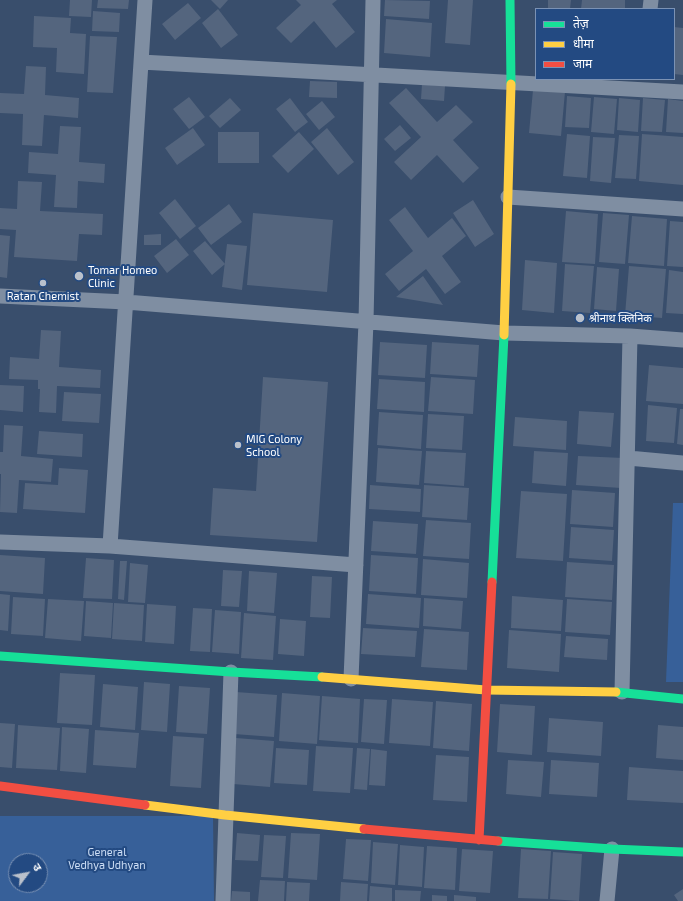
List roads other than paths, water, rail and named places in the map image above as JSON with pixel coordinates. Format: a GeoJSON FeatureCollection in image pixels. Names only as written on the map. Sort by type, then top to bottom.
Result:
{"type":"FeatureCollection","features":[{"type":"Feature","properties":{"kind":"street"},"geometry":{"type":"LineString","coordinates":[[110,546],[145,0]]}},
{"type":"Feature","properties":{"kind":"street"},"geometry":{"type":"LineString","coordinates":[[351,679],[366,322],[373,0]]}},
{"type":"Feature","properties":{"kind":"street"},"geometry":{"type":"LineString","coordinates":[[479,840],[504,334],[511,83],[510,0]]}},
{"type":"Feature","properties":{"kind":"street"},"geometry":{"type":"LineString","coordinates":[[141,62],[683,92]]}},
{"type":"Feature","properties":{"kind":"street"},"geometry":{"type":"LineString","coordinates":[[508,197],[683,209]]}},
{"type":"Feature","properties":{"kind":"street"},"geometry":{"type":"LineString","coordinates":[[0,296],[126,302],[504,334],[630,336],[683,340]]}},
{"type":"Feature","properties":{"kind":"street"},"geometry":{"type":"LineString","coordinates":[[622,692],[630,336]]}},
{"type":"Feature","properties":{"kind":"street"},"geometry":{"type":"LineString","coordinates":[[628,458],[683,463]]}},
{"type":"Feature","properties":{"kind":"street"},"geometry":{"type":"LineString","coordinates":[[0,542],[110,546],[356,565]]}},
{"type":"Feature","properties":{"kind":"street"},"geometry":{"type":"LineString","coordinates":[[0,656],[351,679],[486,690],[622,692],[683,700]]}},
{"type":"Feature","properties":{"kind":"street"},"geometry":{"type":"LineString","coordinates":[[223,901],[231,672]]}},
{"type":"Feature","properties":{"kind":"street"},"geometry":{"type":"LineString","coordinates":[[0,786],[225,815],[479,840],[683,852]]}},
{"type":"Feature","properties":{"kind":"street"},"geometry":{"type":"LineString","coordinates":[[607,901],[612,849]]}},
{"type":"Feature","properties":{"kind":"place","name":"Tomar Homeo Clinic"},"geometry":{"type":"Point","coordinates":[79,276]}},
{"type":"Feature","properties":{"kind":"place","name":"Ratan Chemist"},"geometry":{"type":"Point","coordinates":[43,283]}},
{"type":"Feature","properties":{"kind":"place","name":"श्रीनाथ क्लिनिक"},"geometry":{"type":"Point","coordinates":[580,318]}},
{"type":"Feature","properties":{"kind":"place","name":"MIG Colony School"},"geometry":{"type":"Point","coordinates":[238,445]}},
{"type":"Feature","properties":{"kind":"park label","name":"General Vedhya Udhyan"},"geometry":{"type":"Point","coordinates":[107,858]}}]}
